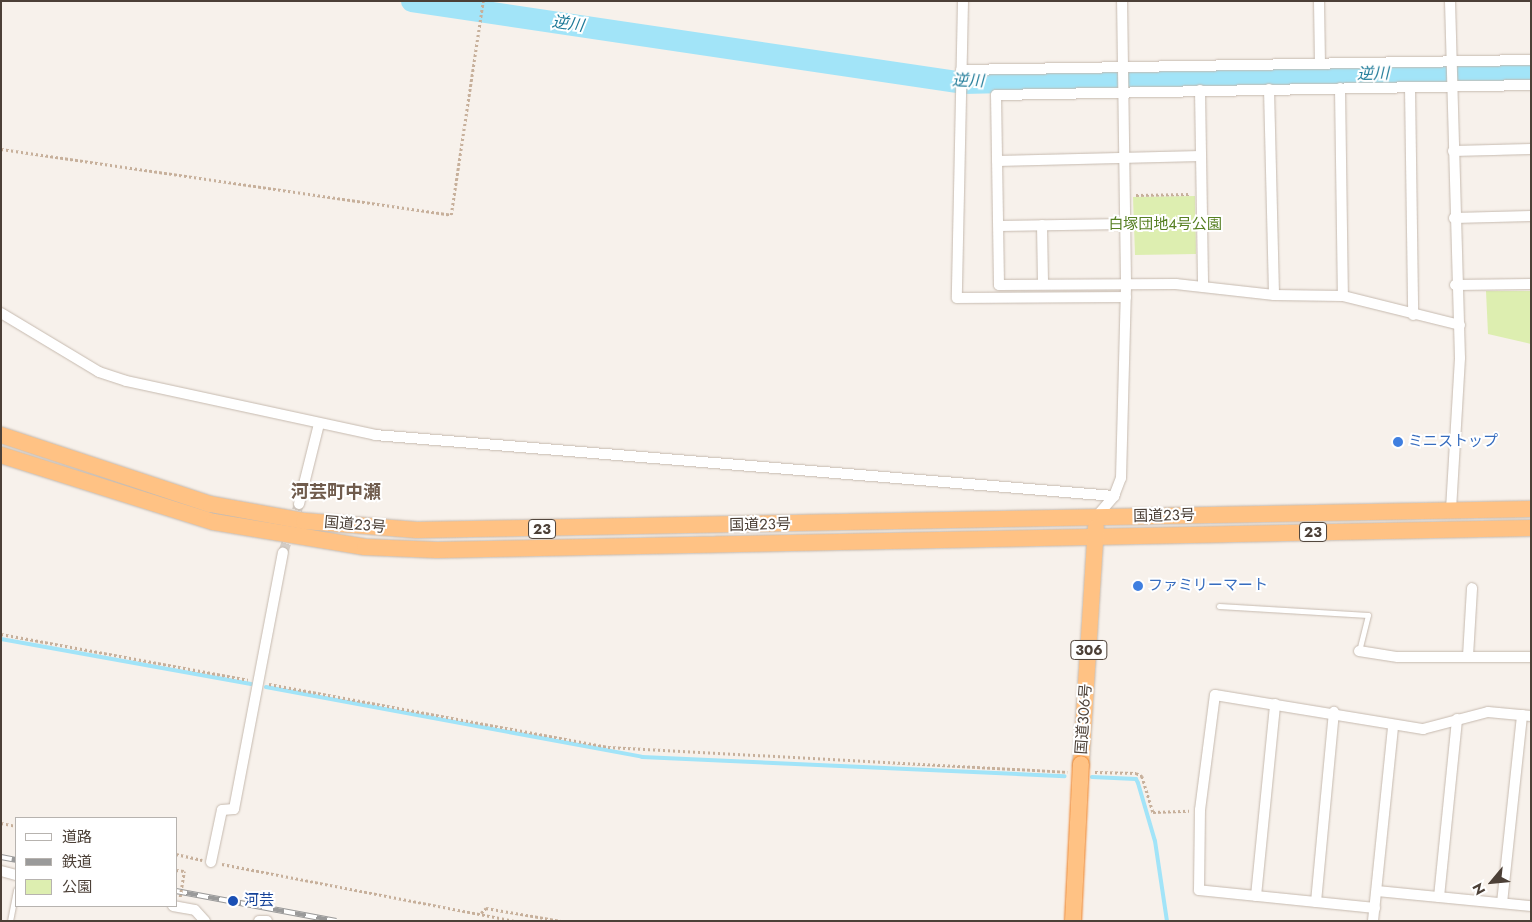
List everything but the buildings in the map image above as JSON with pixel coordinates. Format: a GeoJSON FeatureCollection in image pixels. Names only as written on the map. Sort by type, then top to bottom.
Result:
{"type":"FeatureCollection","features":[{"type":"Feature","properties":{"kind":"highway","name":"国道23号"},"geometry":{"type":"LineString","coordinates":[[1,435],[210,504],[304,521],[416,530],[1531,510]]}},
{"type":"Feature","properties":{"kind":"highway","name":"国道23号"},"geometry":{"type":"LineString","coordinates":[[1,455],[214,522],[365,547],[437,550],[1531,528]]}},
{"type":"Feature","properties":{"kind":"highway","name":"国道306号"},"geometry":{"type":"LineString","coordinates":[[1073,921],[1096,517]]}},
{"type":"Feature","properties":{"kind":"street"},"geometry":{"type":"LineString","coordinates":[[963,1],[960,73],[957,298],[1126,297]]}},
{"type":"Feature","properties":{"kind":"street"},"geometry":{"type":"LineString","coordinates":[[1096,517],[1114,496],[1121,478],[1126,297],[1122,1]]}},
{"type":"Feature","properties":{"kind":"street"},"geometry":{"type":"LineString","coordinates":[[1319,1],[1320,64]]}},
{"type":"Feature","properties":{"kind":"street"},"geometry":{"type":"LineString","coordinates":[[1450,1],[1455,285],[1460,325],[1451,511]]}},
{"type":"Feature","properties":{"kind":"street"},"geometry":{"type":"LineString","coordinates":[[960,73],[1531,60]]}},
{"type":"Feature","properties":{"kind":"street"},"geometry":{"type":"LineString","coordinates":[[1460,325],[1413,315],[1343,296],[1274,295],[1203,286],[1126,283],[999,284],[996,95],[1123,90],[1410,87],[1452,84],[1531,85]]}},
{"type":"Feature","properties":{"kind":"street"},"geometry":{"type":"LineString","coordinates":[[1410,87],[1413,315]]}},
{"type":"Feature","properties":{"kind":"street"},"geometry":{"type":"LineString","coordinates":[[1340,88],[1343,296]]}},
{"type":"Feature","properties":{"kind":"street"},"geometry":{"type":"LineString","coordinates":[[1269,89],[1274,295]]}},
{"type":"Feature","properties":{"kind":"street"},"geometry":{"type":"LineString","coordinates":[[1200,90],[1203,286]]}},
{"type":"Feature","properties":{"kind":"street"},"geometry":{"type":"LineString","coordinates":[[1453,151],[1531,149]]}},
{"type":"Feature","properties":{"kind":"street"},"geometry":{"type":"LineString","coordinates":[[998,161],[1201,156]]}},
{"type":"Feature","properties":{"kind":"street"},"geometry":{"type":"LineString","coordinates":[[1454,218],[1531,216]]}},
{"type":"Feature","properties":{"kind":"street"},"geometry":{"type":"LineString","coordinates":[[999,226],[1125,224]]}},
{"type":"Feature","properties":{"kind":"street"},"geometry":{"type":"LineString","coordinates":[[1042,225],[1043,284]]}},
{"type":"Feature","properties":{"kind":"street"},"geometry":{"type":"LineString","coordinates":[[1455,285],[1531,284]]}},
{"type":"Feature","properties":{"kind":"street"},"geometry":{"type":"LineString","coordinates":[[1,313],[99,372],[319,424],[437,442],[1114,496]]}},
{"type":"Feature","properties":{"kind":"street"},"geometry":{"type":"LineString","coordinates":[[299,504],[319,424]]}},
{"type":"Feature","properties":{"kind":"street"},"geometry":{"type":"LineString","coordinates":[[211,862],[222,810],[234,809],[260,682],[283,553]]}},
{"type":"Feature","properties":{"kind":"street"},"geometry":{"type":"LineString","coordinates":[[1468,656],[1472,588]]}},
{"type":"Feature","properties":{"kind":"street"},"geometry":{"type":"LineString","coordinates":[[1358,651],[1398,657],[1531,657]]}},
{"type":"Feature","properties":{"kind":"street"},"geometry":{"type":"LineString","coordinates":[[1375,908],[1199,890],[1200,810],[1215,695],[1334,712],[1392,726],[1423,729],[1488,712],[1526,715],[1502,903]]}},
{"type":"Feature","properties":{"kind":"street"},"geometry":{"type":"LineString","coordinates":[[1256,896],[1275,704]]}},
{"type":"Feature","properties":{"kind":"street"},"geometry":{"type":"LineString","coordinates":[[1316,902],[1334,712]]}},
{"type":"Feature","properties":{"kind":"street"},"geometry":{"type":"LineString","coordinates":[[1439,897],[1457,719]]}},
{"type":"Feature","properties":{"kind":"street"},"geometry":{"type":"LineString","coordinates":[[1373,921],[1392,726]]}},
{"type":"Feature","properties":{"kind":"street"},"geometry":{"type":"LineString","coordinates":[[1,871],[15,875]]}},
{"type":"Feature","properties":{"kind":"street"},"geometry":{"type":"LineString","coordinates":[[1377,891],[1531,906]]}},
{"type":"Feature","properties":{"kind":"street"},"geometry":{"type":"LineString","coordinates":[[178,907],[195,910],[205,921]]}},
{"type":"Feature","properties":{"kind":"street"},"geometry":{"type":"LineString","coordinates":[[259,921],[267,921]]}},
{"type":"Feature","properties":{"kind":"lane"},"geometry":{"type":"LineString","coordinates":[[1219,606],[1368,615],[1358,651]]}},
{"type":"Feature","properties":{"kind":"lane"},"geometry":{"type":"LineString","coordinates":[[10,921],[15,895]]}},
{"type":"Feature","properties":{"kind":"path"},"geometry":{"type":"LineString","coordinates":[[1,149],[452,215],[483,1]]}},
{"type":"Feature","properties":{"kind":"path"},"geometry":{"type":"LineString","coordinates":[[1124,196],[1201,193]]}},
{"type":"Feature","properties":{"kind":"path"},"geometry":{"type":"LineString","coordinates":[[1,634],[608,747],[1081,769],[1142,776],[1153,812],[1160,814],[1200,810]]}},
{"type":"Feature","properties":{"kind":"path"},"geometry":{"type":"LineString","coordinates":[[1,823],[15,826]]}},
{"type":"Feature","properties":{"kind":"path"},"geometry":{"type":"LineString","coordinates":[[178,854],[514,921]]}},
{"type":"Feature","properties":{"kind":"path"},"geometry":{"type":"LineString","coordinates":[[178,870],[184,871],[180,897]]}},
{"type":"Feature","properties":{"kind":"path"},"geometry":{"type":"LineString","coordinates":[[481,913],[486,908],[561,921]]}},
{"type":"Feature","properties":{"kind":"green space","name":"白塚団地4号公園"},"geometry":{"type":"Polygon","coordinates":[[[1195,196],[1196,254],[1135,255],[1133,197],[1195,196]]]}},
{"type":"Feature","properties":{"kind":"green space"},"geometry":{"type":"Polygon","coordinates":[[[1486,291],[1531,291],[1531,344],[1488,334],[1486,291]]]}},
{"type":"Feature","properties":{"kind":"waterway","name":"逆川"},"geometry":{"type":"LineString","coordinates":[[412,1],[963,83],[1531,71]]}},
{"type":"Feature","properties":{"kind":"waterway"},"geometry":{"type":"LineString","coordinates":[[1,639],[251,684]]}},
{"type":"Feature","properties":{"kind":"waterway"},"geometry":{"type":"LineString","coordinates":[[266,687],[642,757],[1065,776]]}},
{"type":"Feature","properties":{"kind":"waterway"},"geometry":{"type":"LineString","coordinates":[[1092,777],[1136,779],[1155,841],[1167,921]]}},
{"type":"Feature","properties":{"kind":"tunnel"},"geometry":{"type":"LineString","coordinates":[[283,553],[299,504]]}},
{"type":"Feature","properties":{"kind":"railway"},"geometry":{"type":"LineString","coordinates":[[1,857],[15,860]]}},
{"type":"Feature","properties":{"kind":"railway"},"geometry":{"type":"LineString","coordinates":[[178,891],[336,921]]}},
{"type":"Feature","properties":{"kind":"place","name":"ミニストップ"},"geometry":{"type":"Point","coordinates":[1398,442]}},
{"type":"Feature","properties":{"kind":"place","name":"ファミリーマート"},"geometry":{"type":"Point","coordinates":[1138,586]}},
{"type":"Feature","properties":{"kind":"place","name":"河芸"},"geometry":{"type":"Point","coordinates":[233,901]}},
{"type":"Feature","properties":{"kind":"district","name":"河芸町中瀬"},"geometry":{"type":"Point","coordinates":[336,492]}}]}
